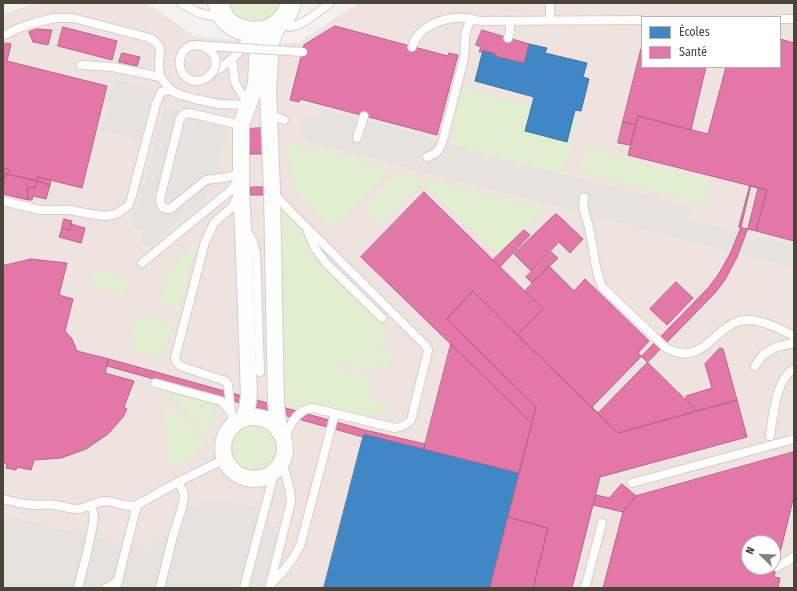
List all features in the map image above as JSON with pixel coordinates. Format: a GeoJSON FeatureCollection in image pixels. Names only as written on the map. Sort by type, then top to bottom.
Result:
{"type":"FeatureCollection","features":[{"type":"Feature","properties":{"kind":"street"},"geometry":{"type":"LineString","coordinates":[[222,12],[235,27],[246,31],[257,32],[268,30],[288,13]]}},
{"type":"Feature","properties":{"kind":"street"},"geometry":{"type":"LineString","coordinates":[[246,31],[258,42],[256,84],[241,125],[241,192],[249,396],[247,408],[236,418],[224,439],[223,449],[225,459],[230,467],[238,474],[247,478],[257,478],[267,475],[278,465],[284,451],[276,404],[272,191],[268,90],[271,42],[288,13]]}},
{"type":"Feature","properties":{"kind":"street"},"geometry":{"type":"LineString","coordinates":[[249,105],[269,114]]}},
{"type":"Feature","properties":{"kind":"street"},"geometry":{"type":"LineString","coordinates":[[236,418],[263,418],[272,423],[281,436]]}},
{"type":"Feature","properties":{"kind":"lane"},"geometry":{"type":"LineString","coordinates":[[181,3],[198,13],[213,16],[222,12]]}},
{"type":"Feature","properties":{"kind":"lane"},"geometry":{"type":"LineString","coordinates":[[288,13],[290,27],[308,19],[330,3]]}},
{"type":"Feature","properties":{"kind":"lane"},"geometry":{"type":"LineString","coordinates":[[550,3],[550,21]]}},
{"type":"Feature","properties":{"kind":"lane"},"geometry":{"type":"LineString","coordinates":[[3,36],[34,23],[55,18],[73,18],[150,38],[157,43],[160,50],[160,77]]}},
{"type":"Feature","properties":{"kind":"lane"},"geometry":{"type":"LineString","coordinates":[[412,47],[422,32],[434,24],[452,18],[465,18],[480,21],[641,20]]}},
{"type":"Feature","properties":{"kind":"lane"},"geometry":{"type":"LineString","coordinates":[[427,156],[436,154],[440,150],[464,58],[465,36],[468,24],[472,19]]}},
{"type":"Feature","properties":{"kind":"lane"},"geometry":{"type":"LineString","coordinates":[[781,19],[794,19]]}},
{"type":"Feature","properties":{"kind":"lane"},"geometry":{"type":"LineString","coordinates":[[508,38],[510,21]]}},
{"type":"Feature","properties":{"kind":"lane"},"geometry":{"type":"LineString","coordinates":[[246,31],[244,45],[232,59],[224,66],[208,76],[200,80],[192,78],[185,74],[181,67],[181,59],[185,51],[191,46],[196,45],[200,46],[209,50],[214,55],[216,62],[214,71],[211,74],[205,79],[196,80],[187,77],[182,71],[180,64],[180,59],[182,54],[187,47],[193,45],[202,45],[303,52]]}},
{"type":"Feature","properties":{"kind":"lane"},"geometry":{"type":"LineString","coordinates":[[232,59],[235,83],[249,105]]}},
{"type":"Feature","properties":{"kind":"lane"},"geometry":{"type":"LineString","coordinates":[[81,65],[113,67],[160,77],[175,92]]}},
{"type":"Feature","properties":{"kind":"lane"},"geometry":{"type":"LineString","coordinates":[[3,201],[40,210],[70,210],[105,216],[116,214],[128,206],[131,199],[156,104],[161,92],[175,92],[195,99],[219,104],[249,105]]}},
{"type":"Feature","properties":{"kind":"lane"},"geometry":{"type":"LineString","coordinates":[[241,125],[190,113],[184,114],[180,119],[160,199],[162,207],[166,209],[170,208],[206,180],[228,177],[241,171]]}},
{"type":"Feature","properties":{"kind":"lane"},"geometry":{"type":"LineString","coordinates":[[269,114],[284,120]]}},
{"type":"Feature","properties":{"kind":"lane"},"geometry":{"type":"LineString","coordinates":[[357,138],[364,116]]}},
{"type":"Feature","properties":{"kind":"lane"},"geometry":{"type":"LineString","coordinates":[[142,264],[231,190],[241,171]]}},
{"type":"Feature","properties":{"kind":"lane"},"geometry":{"type":"LineString","coordinates":[[272,191],[278,199],[426,345],[428,350],[411,420],[402,427],[395,428],[312,408],[304,410],[297,416],[281,436]]}},
{"type":"Feature","properties":{"kind":"lane"},"geometry":{"type":"LineString","coordinates":[[236,418],[228,385],[225,381],[180,366],[175,358],[205,242],[214,223],[232,207],[241,192]]}},
{"type":"Feature","properties":{"kind":"lane"},"geometry":{"type":"LineString","coordinates":[[584,197],[583,205],[589,228],[598,278],[602,288],[666,348],[676,352],[688,354],[699,350],[724,329],[736,322],[747,320],[758,321],[770,325],[794,336]]}},
{"type":"Feature","properties":{"kind":"lane"},"geometry":{"type":"LineString","coordinates":[[243,226],[253,242],[256,253],[260,372]]}},
{"type":"Feature","properties":{"kind":"lane"},"geometry":{"type":"LineString","coordinates":[[305,226],[315,248],[325,262],[382,318]]}},
{"type":"Feature","properties":{"kind":"lane"},"geometry":{"type":"LineString","coordinates":[[755,366],[763,355],[776,347],[794,343]]}},
{"type":"Feature","properties":{"kind":"lane"},"geometry":{"type":"LineString","coordinates":[[770,436],[778,391],[783,380],[789,372],[794,369]]}},
{"type":"Feature","properties":{"kind":"lane"},"geometry":{"type":"LineString","coordinates":[[155,384],[221,401],[236,418]]}},
{"type":"Feature","properties":{"kind":"lane"},"geometry":{"type":"LineString","coordinates":[[270,587],[294,557],[300,546],[335,413]]}},
{"type":"Feature","properties":{"kind":"lane"},"geometry":{"type":"LineString","coordinates":[[632,483],[794,439]]}},
{"type":"Feature","properties":{"kind":"lane"},"geometry":{"type":"LineString","coordinates":[[3,499],[12,502],[34,505],[55,505],[76,509],[92,506],[104,501],[114,502],[129,507],[137,505],[178,482],[225,459]]}},
{"type":"Feature","properties":{"kind":"lane"},"geometry":{"type":"LineString","coordinates":[[270,587],[291,502],[290,490],[278,465]]}},
{"type":"Feature","properties":{"kind":"lane"},"geometry":{"type":"LineString","coordinates":[[244,588],[278,465]]}},
{"type":"Feature","properties":{"kind":"lane"},"geometry":{"type":"LineString","coordinates":[[160,588],[184,496],[178,482]]}},
{"type":"Feature","properties":{"kind":"lane"},"geometry":{"type":"LineString","coordinates":[[116,588],[137,505]]}},
{"type":"Feature","properties":{"kind":"lane"},"geometry":{"type":"LineString","coordinates":[[78,588],[94,519],[92,506]]}},
{"type":"Feature","properties":{"kind":"lane"},"geometry":{"type":"LineString","coordinates":[[585,588],[602,523]]}},
{"type":"Feature","properties":{"kind":"lane"},"geometry":{"type":"LineString","coordinates":[[781,565],[794,557]]}},
{"type":"Feature","properties":{"kind":"lane"},"geometry":{"type":"LineString","coordinates":[[106,588],[111,586],[119,579]]}},
{"type":"Feature","properties":{"kind":"shaded area"},"geometry":{"type":"Polygon","coordinates":[[[43,3],[142,3],[153,7],[195,37],[298,43],[360,3],[794,3],[794,588],[3,588],[3,15],[29,5],[43,3]]]}},
{"type":"Feature","properties":{"kind":"shaded area"},"geometry":{"type":"Polygon","coordinates":[[[114,79],[153,89],[150,99],[152,100],[141,141],[101,130],[114,79]]]}},
{"type":"Feature","properties":{"kind":"shaded area"},"geometry":{"type":"Polygon","coordinates":[[[177,106],[227,117],[224,128],[228,129],[217,173],[219,173],[218,185],[208,185],[205,200],[149,246],[140,244],[143,231],[131,228],[140,192],[144,186],[164,108],[176,110],[177,106]]]}},
{"type":"Feature","properties":{"kind":"shaded area"},"geometry":{"type":"Polygon","coordinates":[[[323,109],[428,137],[458,147],[694,208],[690,220],[794,246],[794,268],[305,141],[304,131],[300,129],[304,117],[315,119],[323,109]]]}},
{"type":"Feature","properties":{"kind":"shaded area"},"geometry":{"type":"Polygon","coordinates":[[[263,493],[274,496],[267,524],[281,528],[265,588],[3,588],[3,515],[149,551],[153,535],[166,538],[175,515],[185,517],[187,509],[201,502],[212,500],[233,502],[259,509],[263,493]]]}},
{"type":"Feature","properties":{"kind":"green space"},"geometry":{"type":"Polygon","coordinates":[[[229,3],[281,3],[269,18],[263,21],[251,22],[245,21],[235,14],[229,3]]]}},
{"type":"Feature","properties":{"kind":"green space"},"geometry":{"type":"Polygon","coordinates":[[[462,87],[532,106],[525,131],[566,142],[573,116],[578,118],[564,175],[454,146],[450,138],[462,87]]]}},
{"type":"Feature","properties":{"kind":"green space"},"geometry":{"type":"Polygon","coordinates":[[[290,143],[389,167],[390,170],[333,228],[291,189],[288,147],[290,143]]]}},
{"type":"Feature","properties":{"kind":"green space"},"geometry":{"type":"Polygon","coordinates":[[[586,147],[710,179],[703,205],[585,173],[582,168],[582,164],[586,147]]]}},
{"type":"Feature","properties":{"kind":"green space"},"geometry":{"type":"Polygon","coordinates":[[[397,172],[540,207],[542,211],[499,255],[422,183],[381,226],[363,208],[397,172]]]}},
{"type":"Feature","properties":{"kind":"green space"},"geometry":{"type":"Polygon","coordinates":[[[281,210],[300,229],[310,251],[325,267],[324,269],[387,328],[381,348],[393,352],[389,369],[377,365],[374,374],[339,364],[339,368],[374,380],[370,393],[377,401],[387,403],[385,412],[362,416],[301,409],[282,402],[278,211],[281,210]]]}},
{"type":"Feature","properties":{"kind":"green space"},"geometry":{"type":"Polygon","coordinates":[[[196,245],[179,312],[159,302],[168,268],[196,245]]]}},
{"type":"Feature","properties":{"kind":"green space"},"geometry":{"type":"Polygon","coordinates":[[[95,270],[130,278],[125,295],[91,286],[95,270]]]}},
{"type":"Feature","properties":{"kind":"green space"},"geometry":{"type":"Polygon","coordinates":[[[137,315],[172,324],[163,358],[129,350],[137,315]]]}},
{"type":"Feature","properties":{"kind":"green space"},"geometry":{"type":"Polygon","coordinates":[[[164,391],[214,403],[214,421],[207,437],[185,410],[164,391]]]}},
{"type":"Feature","properties":{"kind":"green space"},"geometry":{"type":"Polygon","coordinates":[[[165,402],[177,411],[205,444],[191,459],[173,468],[168,458],[165,402]]]}},
{"type":"Feature","properties":{"kind":"green space"},"geometry":{"type":"Polygon","coordinates":[[[250,425],[258,425],[263,426],[270,431],[275,438],[275,456],[270,463],[263,468],[250,469],[242,466],[235,459],[232,451],[232,443],[235,435],[242,428],[250,425]]]}},
{"type":"Feature","properties":{"kind":"building: Écoles"},"geometry":{"type":"Polygon","coordinates":[[[529,44],[547,48],[545,53],[587,63],[583,77],[589,79],[581,111],[575,110],[567,142],[525,131],[534,97],[475,81],[483,50],[496,54],[495,56],[524,63],[529,44]]]}},
{"type":"Feature","properties":{"kind":"building: Écoles"},"geometry":{"type":"Polygon","coordinates":[[[364,434],[519,473],[490,588],[324,588],[364,434]]]}},
{"type":"Feature","properties":{"kind":"building: Santé"},"geometry":{"type":"Polygon","coordinates":[[[335,26],[448,56],[449,53],[458,55],[437,135],[300,99],[299,102],[290,100],[304,45],[335,26]]]}},
{"type":"Feature","properties":{"kind":"building: Santé"},"geometry":{"type":"Polygon","coordinates":[[[63,27],[117,41],[112,60],[58,46],[63,27]]]}},
{"type":"Feature","properties":{"kind":"building: Santé"},"geometry":{"type":"Polygon","coordinates":[[[37,29],[52,30],[48,45],[33,42],[29,32],[37,29]]]}},
{"type":"Feature","properties":{"kind":"building: Santé"},"geometry":{"type":"Polygon","coordinates":[[[482,30],[529,44],[524,63],[495,56],[496,54],[483,50],[482,52],[479,52],[481,47],[476,45],[482,30]]]}},
{"type":"Feature","properties":{"kind":"building: Santé"},"geometry":{"type":"Polygon","coordinates":[[[781,39],[794,43],[794,241],[756,231],[767,190],[628,155],[638,116],[708,134],[726,68],[781,68],[781,39]]]}},
{"type":"Feature","properties":{"kind":"building: Santé"},"geometry":{"type":"Polygon","coordinates":[[[7,43],[11,44],[7,61],[107,86],[82,188],[38,177],[37,181],[7,174],[10,170],[3,168],[3,45],[7,43]]]}},
{"type":"Feature","properties":{"kind":"building: Santé"},"geometry":{"type":"Polygon","coordinates":[[[641,49],[641,68],[706,68],[691,130],[638,116],[636,125],[623,122],[641,49]]]}},
{"type":"Feature","properties":{"kind":"building: Santé"},"geometry":{"type":"Polygon","coordinates":[[[122,53],[140,57],[137,66],[119,62],[122,53]]]}},
{"type":"Feature","properties":{"kind":"building: Santé"},"geometry":{"type":"Polygon","coordinates":[[[623,122],[636,125],[630,145],[618,143],[623,122]]]}},
{"type":"Feature","properties":{"kind":"building: Santé"},"geometry":{"type":"Polygon","coordinates":[[[262,128],[262,154],[250,154],[249,129],[262,128]]]}},
{"type":"Feature","properties":{"kind":"building: Santé"},"geometry":{"type":"Polygon","coordinates":[[[3,168],[10,170],[7,174],[3,173],[3,168]]]}},
{"type":"Feature","properties":{"kind":"building: Santé"},"geometry":{"type":"Polygon","coordinates":[[[3,173],[7,174],[3,181],[3,173]]]}},
{"type":"Feature","properties":{"kind":"building: Santé"},"geometry":{"type":"Polygon","coordinates":[[[7,174],[37,181],[35,187],[27,188],[28,200],[3,194],[3,185],[5,183],[3,181],[7,174]]]}},
{"type":"Feature","properties":{"kind":"building: Santé"},"geometry":{"type":"Polygon","coordinates":[[[38,177],[51,180],[50,185],[37,181],[38,177]]]}},
{"type":"Feature","properties":{"kind":"building: Santé"},"geometry":{"type":"Polygon","coordinates":[[[37,181],[50,185],[46,199],[33,196],[32,200],[28,200],[27,188],[35,187],[37,181]]]}},
{"type":"Feature","properties":{"kind":"building: Santé"},"geometry":{"type":"Polygon","coordinates":[[[750,186],[767,190],[756,231],[739,227],[750,186]]]}},
{"type":"Feature","properties":{"kind":"building: Santé"},"geometry":{"type":"Polygon","coordinates":[[[751,186],[758,188],[748,228],[737,257],[725,280],[715,293],[598,413],[592,407],[709,287],[718,275],[730,254],[741,227],[751,186]]]}},
{"type":"Feature","properties":{"kind":"building: Santé"},"geometry":{"type":"Polygon","coordinates":[[[251,187],[263,187],[263,195],[251,195],[251,187]]]}},
{"type":"Feature","properties":{"kind":"building: Santé"},"geometry":{"type":"Polygon","coordinates":[[[424,192],[543,309],[517,335],[473,291],[447,319],[536,407],[532,423],[361,257],[424,192]]]}},
{"type":"Feature","properties":{"kind":"building: Santé"},"geometry":{"type":"Polygon","coordinates":[[[556,214],[583,239],[570,253],[559,242],[531,271],[514,254],[556,214]]]}},
{"type":"Feature","properties":{"kind":"building: Santé"},"geometry":{"type":"Polygon","coordinates":[[[64,219],[72,221],[70,230],[62,228],[64,219]]]}},
{"type":"Feature","properties":{"kind":"building: Santé"},"geometry":{"type":"Polygon","coordinates":[[[71,224],[85,228],[81,243],[59,237],[62,228],[70,230],[71,224]]]}},
{"type":"Feature","properties":{"kind":"building: Santé"},"geometry":{"type":"Polygon","coordinates":[[[524,230],[530,235],[500,267],[493,260],[524,230]]]}},
{"type":"Feature","properties":{"kind":"building: Santé"},"geometry":{"type":"Polygon","coordinates":[[[551,252],[558,258],[532,283],[526,277],[551,252]]]}},
{"type":"Feature","properties":{"kind":"building: Santé"},"geometry":{"type":"Polygon","coordinates":[[[31,259],[67,263],[59,295],[73,299],[65,331],[72,339],[77,351],[109,359],[105,373],[134,381],[124,407],[127,409],[123,417],[108,434],[86,449],[61,458],[34,460],[31,470],[17,467],[16,470],[6,468],[7,464],[3,463],[3,266],[31,259]]]}},
{"type":"Feature","properties":{"kind":"building: Santé"},"geometry":{"type":"Polygon","coordinates":[[[549,266],[574,291],[585,279],[649,341],[638,353],[697,411],[618,433],[517,335],[543,309],[525,291],[549,266]]]}},
{"type":"Feature","properties":{"kind":"building: Santé"},"geometry":{"type":"Polygon","coordinates":[[[676,282],[693,298],[667,325],[650,309],[676,282]]]}},
{"type":"Feature","properties":{"kind":"building: Santé"},"geometry":{"type":"Polygon","coordinates":[[[473,291],[618,433],[737,400],[747,437],[600,477],[572,588],[533,588],[548,528],[508,517],[536,407],[447,319],[473,291]]]}},
{"type":"Feature","properties":{"kind":"building: Santé"},"geometry":{"type":"Polygon","coordinates":[[[451,344],[532,423],[519,473],[424,449],[451,344]]]}},
{"type":"Feature","properties":{"kind":"building: Santé"},"geometry":{"type":"Polygon","coordinates":[[[720,348],[723,349],[737,400],[697,411],[686,399],[686,396],[712,388],[705,364],[720,348]]]}},
{"type":"Feature","properties":{"kind":"building: Santé"},"geometry":{"type":"Polygon","coordinates":[[[109,359],[365,430],[425,444],[424,449],[364,434],[363,437],[107,366],[109,359]]]}},
{"type":"Feature","properties":{"kind":"building: Santé"},"geometry":{"type":"Polygon","coordinates":[[[794,452],[794,496],[781,549],[781,535],[741,535],[741,575],[774,575],[774,577],[780,578],[778,588],[603,588],[623,512],[636,496],[794,452]]]}},
{"type":"Feature","properties":{"kind":"building: Santé"},"geometry":{"type":"Polygon","coordinates":[[[622,484],[636,496],[623,512],[593,505],[596,495],[609,498],[622,484]]]}},
{"type":"Feature","properties":{"kind":"building: Santé"},"geometry":{"type":"Polygon","coordinates":[[[508,517],[548,528],[533,588],[490,588],[508,517]]]}}]}
